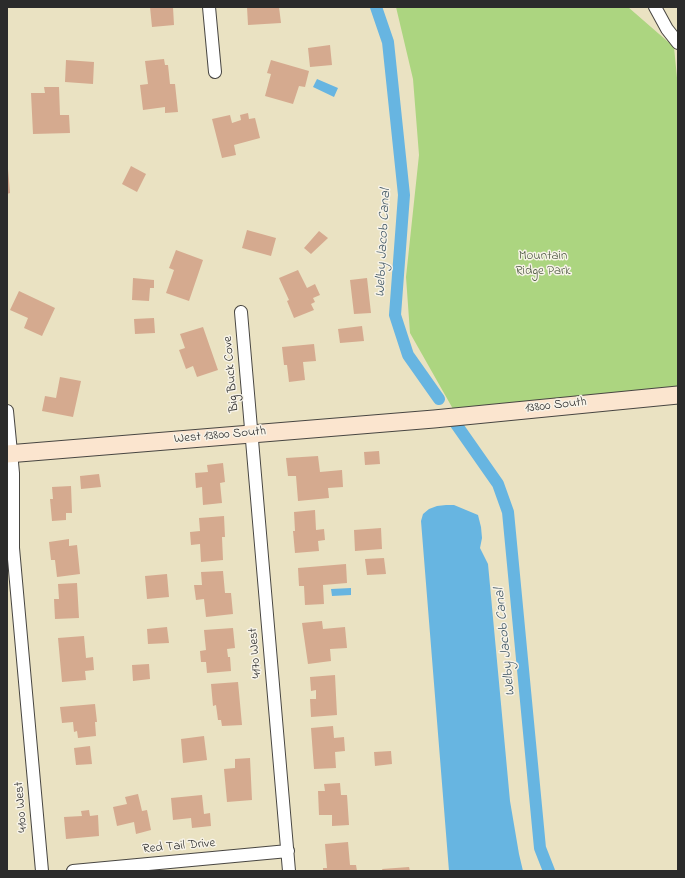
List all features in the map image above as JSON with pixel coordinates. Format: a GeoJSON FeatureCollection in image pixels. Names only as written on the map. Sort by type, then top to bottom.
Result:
{"type":"FeatureCollection","features":[{"type":"Feature","properties":{"kind":"street"},"geometry":{"type":"LineString","coordinates":[[209,7],[215,72]]}},
{"type":"Feature","properties":{"kind":"street"},"geometry":{"type":"LineString","coordinates":[[655,7],[667,29],[678,42]]}},
{"type":"Feature","properties":{"kind":"street","name":"Big Buck Cove"},"geometry":{"type":"LineString","coordinates":[[241,312],[251,433]]}},
{"type":"Feature","properties":{"kind":"street","name":"13800 South"},"geometry":{"type":"LineString","coordinates":[[434,419],[678,395]]}},
{"type":"Feature","properties":{"kind":"street","name":"4100 West"},"geometry":{"type":"LineString","coordinates":[[7,411],[9,453],[14,497],[12,533],[13,548],[42,871]]}},
{"type":"Feature","properties":{"kind":"street","name":"West 13800 South"},"geometry":{"type":"LineString","coordinates":[[9,453],[434,419]]}},
{"type":"Feature","properties":{"kind":"street","name":"4170 West"},"geometry":{"type":"LineString","coordinates":[[251,433],[289,871]]}},
{"type":"Feature","properties":{"kind":"street","name":"Red Tail Drive"},"geometry":{"type":"LineString","coordinates":[[73,871],[288,851]]}},
{"type":"Feature","properties":{"kind":"green space","name":"Mountain Ridge Park"},"geometry":{"type":"Polygon","coordinates":[[[396,7],[628,7],[674,47],[678,88],[678,390],[453,409],[410,333],[406,277],[419,155],[413,79],[396,7]]]}},
{"type":"Feature","properties":{"kind":"water"},"geometry":{"type":"Polygon","coordinates":[[[317,79],[338,88],[334,97],[313,87],[317,79]]]}},
{"type":"Feature","properties":{"kind":"water"},"geometry":{"type":"Polygon","coordinates":[[[446,505],[454,505],[478,515],[481,527],[482,538],[480,548],[488,564],[510,801],[523,871],[449,871],[421,521],[423,514],[429,509],[446,505]]]}},
{"type":"Feature","properties":{"kind":"water"},"geometry":{"type":"Polygon","coordinates":[[[351,588],[351,595],[332,596],[331,589],[351,588]]]}},
{"type":"Feature","properties":{"kind":"building"},"geometry":{"type":"Polygon","coordinates":[[[150,7],[173,7],[174,25],[152,27],[150,7]]]}},
{"type":"Feature","properties":{"kind":"building"},"geometry":{"type":"Polygon","coordinates":[[[247,7],[279,7],[281,23],[248,25],[247,7]]]}},
{"type":"Feature","properties":{"kind":"building"},"geometry":{"type":"Polygon","coordinates":[[[330,45],[332,65],[310,67],[308,48],[330,45]]]}},
{"type":"Feature","properties":{"kind":"building"},"geometry":{"type":"Polygon","coordinates":[[[164,59],[165,65],[168,65],[170,84],[175,84],[178,112],[165,113],[165,107],[143,110],[140,85],[148,84],[145,61],[164,59]]]}},
{"type":"Feature","properties":{"kind":"building"},"geometry":{"type":"Polygon","coordinates":[[[66,60],[94,62],[93,84],[65,82],[66,60]]]}},
{"type":"Feature","properties":{"kind":"building"},"geometry":{"type":"Polygon","coordinates":[[[271,60],[309,71],[305,87],[299,86],[293,104],[265,96],[271,74],[267,73],[271,60]]]}},
{"type":"Feature","properties":{"kind":"building"},"geometry":{"type":"Polygon","coordinates":[[[44,87],[59,87],[60,115],[69,115],[70,133],[33,134],[31,93],[45,93],[44,87]]]}},
{"type":"Feature","properties":{"kind":"building"},"geometry":{"type":"Polygon","coordinates":[[[248,113],[249,119],[255,118],[260,138],[234,145],[236,155],[222,158],[212,119],[230,115],[232,123],[241,120],[240,115],[248,113]]]}},
{"type":"Feature","properties":{"kind":"building"},"geometry":{"type":"Polygon","coordinates":[[[131,166],[146,174],[137,192],[122,184],[131,166]]]}},
{"type":"Feature","properties":{"kind":"building"},"geometry":{"type":"Polygon","coordinates":[[[7,169],[10,193],[7,194],[7,169]]]}},
{"type":"Feature","properties":{"kind":"building"},"geometry":{"type":"Polygon","coordinates":[[[247,230],[276,238],[271,256],[242,248],[247,230]]]}},
{"type":"Feature","properties":{"kind":"building"},"geometry":{"type":"Polygon","coordinates":[[[319,231],[328,238],[311,254],[304,248],[319,231]]]}},
{"type":"Feature","properties":{"kind":"building"},"geometry":{"type":"Polygon","coordinates":[[[176,250],[203,260],[189,301],[166,293],[174,270],[169,268],[176,250]]]}},
{"type":"Feature","properties":{"kind":"building"},"geometry":{"type":"Polygon","coordinates":[[[298,270],[307,288],[315,284],[320,295],[313,298],[315,302],[311,304],[314,310],[294,318],[287,301],[289,300],[279,278],[298,270]]]}},
{"type":"Feature","properties":{"kind":"building"},"geometry":{"type":"Polygon","coordinates":[[[133,278],[154,280],[154,288],[150,288],[149,301],[132,300],[133,278]]]}},
{"type":"Feature","properties":{"kind":"building"},"geometry":{"type":"Polygon","coordinates":[[[367,278],[371,313],[354,314],[350,280],[367,278]]]}},
{"type":"Feature","properties":{"kind":"building"},"geometry":{"type":"Polygon","coordinates":[[[19,291],[55,308],[42,336],[24,328],[28,318],[10,310],[19,291]]]}},
{"type":"Feature","properties":{"kind":"building"},"geometry":{"type":"Polygon","coordinates":[[[154,318],[155,333],[135,334],[134,319],[154,318]]]}},
{"type":"Feature","properties":{"kind":"building"},"geometry":{"type":"Polygon","coordinates":[[[362,326],[364,341],[340,343],[338,329],[362,326]]]}},
{"type":"Feature","properties":{"kind":"building"},"geometry":{"type":"Polygon","coordinates":[[[203,327],[218,370],[197,377],[193,366],[186,369],[179,350],[185,348],[180,334],[203,327]]]}},
{"type":"Feature","properties":{"kind":"building"},"geometry":{"type":"Polygon","coordinates":[[[314,344],[316,361],[303,362],[305,380],[289,382],[287,365],[284,365],[282,347],[314,344]]]}},
{"type":"Feature","properties":{"kind":"building"},"geometry":{"type":"Polygon","coordinates":[[[60,377],[81,381],[73,417],[42,411],[45,396],[56,398],[60,377]]]}},
{"type":"Feature","properties":{"kind":"building"},"geometry":{"type":"Polygon","coordinates":[[[379,451],[380,464],[365,465],[364,452],[379,451]]]}},
{"type":"Feature","properties":{"kind":"building"},"geometry":{"type":"Polygon","coordinates":[[[318,456],[320,472],[342,470],[343,487],[328,488],[329,498],[298,501],[296,476],[288,476],[286,458],[318,456]]]}},
{"type":"Feature","properties":{"kind":"building"},"geometry":{"type":"Polygon","coordinates":[[[223,463],[225,482],[220,483],[222,503],[203,505],[202,487],[196,488],[195,473],[208,472],[207,465],[223,463]]]}},
{"type":"Feature","properties":{"kind":"building"},"geometry":{"type":"Polygon","coordinates":[[[99,474],[101,487],[81,489],[80,476],[99,474]]]}},
{"type":"Feature","properties":{"kind":"building"},"geometry":{"type":"Polygon","coordinates":[[[71,486],[72,513],[66,513],[66,520],[52,521],[50,499],[53,499],[52,487],[71,486]]]}},
{"type":"Feature","properties":{"kind":"building"},"geometry":{"type":"Polygon","coordinates":[[[315,510],[316,530],[324,529],[325,540],[318,541],[319,551],[295,553],[293,531],[295,531],[294,512],[315,510]]]}},
{"type":"Feature","properties":{"kind":"building"},"geometry":{"type":"Polygon","coordinates":[[[224,516],[225,537],[222,537],[223,560],[201,562],[200,544],[191,545],[190,532],[200,531],[199,518],[224,516]]]}},
{"type":"Feature","properties":{"kind":"building"},"geometry":{"type":"Polygon","coordinates":[[[381,528],[382,549],[355,551],[354,530],[381,528]]]}},
{"type":"Feature","properties":{"kind":"building"},"geometry":{"type":"Polygon","coordinates":[[[69,539],[69,546],[77,545],[80,574],[57,577],[55,560],[51,560],[49,542],[69,539]]]}},
{"type":"Feature","properties":{"kind":"building"},"geometry":{"type":"Polygon","coordinates":[[[384,558],[386,574],[367,575],[365,559],[384,558]]]}},
{"type":"Feature","properties":{"kind":"building"},"geometry":{"type":"Polygon","coordinates":[[[346,564],[347,583],[323,585],[324,604],[305,605],[304,586],[299,586],[298,568],[346,564]]]}},
{"type":"Feature","properties":{"kind":"building"},"geometry":{"type":"Polygon","coordinates":[[[223,571],[225,593],[231,593],[233,614],[206,617],[204,599],[196,600],[194,585],[202,585],[201,572],[223,571]]]}},
{"type":"Feature","properties":{"kind":"building"},"geometry":{"type":"Polygon","coordinates":[[[167,574],[169,597],[147,599],[145,576],[167,574]]]}},
{"type":"Feature","properties":{"kind":"building"},"geometry":{"type":"Polygon","coordinates":[[[77,583],[79,618],[55,619],[54,599],[59,599],[58,584],[77,583]]]}},
{"type":"Feature","properties":{"kind":"building"},"geometry":{"type":"Polygon","coordinates":[[[322,621],[323,629],[345,627],[347,648],[330,649],[331,661],[308,664],[302,623],[322,621]]]}},
{"type":"Feature","properties":{"kind":"building"},"geometry":{"type":"Polygon","coordinates":[[[167,627],[169,643],[148,644],[147,629],[167,627]]]}},
{"type":"Feature","properties":{"kind":"building"},"geometry":{"type":"Polygon","coordinates":[[[233,628],[235,648],[227,649],[228,657],[230,657],[231,671],[207,673],[206,662],[201,662],[200,651],[206,650],[204,630],[233,628]]]}},
{"type":"Feature","properties":{"kind":"building"},"geometry":{"type":"Polygon","coordinates":[[[84,636],[86,658],[93,657],[94,670],[85,671],[86,680],[62,682],[58,638],[84,636]]]}},
{"type":"Feature","properties":{"kind":"building"},"geometry":{"type":"Polygon","coordinates":[[[149,664],[150,679],[133,681],[132,665],[149,664]]]}},
{"type":"Feature","properties":{"kind":"building"},"geometry":{"type":"Polygon","coordinates":[[[335,675],[337,715],[311,717],[310,699],[316,699],[316,690],[311,691],[310,677],[335,675]]]}},
{"type":"Feature","properties":{"kind":"building"},"geometry":{"type":"Polygon","coordinates":[[[238,682],[242,725],[222,726],[221,720],[218,720],[216,705],[213,706],[211,684],[238,682]]]}},
{"type":"Feature","properties":{"kind":"building"},"geometry":{"type":"Polygon","coordinates":[[[95,704],[97,722],[95,722],[96,736],[78,738],[77,731],[74,732],[73,722],[62,723],[60,707],[95,704]]]}},
{"type":"Feature","properties":{"kind":"building"},"geometry":{"type":"Polygon","coordinates":[[[333,726],[334,738],[344,737],[345,751],[335,752],[336,768],[314,769],[311,728],[333,726]]]}},
{"type":"Feature","properties":{"kind":"building"},"geometry":{"type":"Polygon","coordinates":[[[204,736],[207,760],[183,763],[181,739],[204,736]]]}},
{"type":"Feature","properties":{"kind":"building"},"geometry":{"type":"Polygon","coordinates":[[[90,746],[92,764],[76,765],[74,748],[90,746]]]}},
{"type":"Feature","properties":{"kind":"building"},"geometry":{"type":"Polygon","coordinates":[[[391,751],[392,764],[375,766],[374,752],[391,751]]]}},
{"type":"Feature","properties":{"kind":"building"},"geometry":{"type":"Polygon","coordinates":[[[250,758],[252,800],[227,802],[224,769],[235,768],[235,759],[250,758]]]}},
{"type":"Feature","properties":{"kind":"building"},"geometry":{"type":"Polygon","coordinates":[[[340,783],[341,795],[347,795],[349,825],[332,826],[332,815],[319,815],[318,791],[325,791],[324,784],[340,783]]]}},
{"type":"Feature","properties":{"kind":"building"},"geometry":{"type":"Polygon","coordinates":[[[138,794],[142,811],[147,810],[151,830],[136,834],[134,822],[117,826],[113,807],[127,804],[125,797],[138,794]]]}},
{"type":"Feature","properties":{"kind":"building"},"geometry":{"type":"Polygon","coordinates":[[[202,795],[204,814],[210,813],[211,826],[192,828],[191,818],[173,820],[171,798],[202,795]]]}},
{"type":"Feature","properties":{"kind":"building"},"geometry":{"type":"Polygon","coordinates":[[[89,810],[90,816],[98,815],[99,836],[66,839],[64,817],[82,816],[81,811],[89,810]]]}},
{"type":"Feature","properties":{"kind":"building"},"geometry":{"type":"Polygon","coordinates":[[[348,842],[350,865],[356,865],[357,871],[323,871],[323,868],[327,868],[325,844],[348,842]]]}},
{"type":"Feature","properties":{"kind":"building"},"geometry":{"type":"Polygon","coordinates":[[[409,867],[410,871],[383,871],[382,869],[409,867]]]}},
{"type":"Feature","properties":{"kind":"waterway","name":"Welby Jacob Canal"},"geometry":{"type":"LineString","coordinates":[[376,7],[388,42],[404,195],[395,315],[408,355],[439,399]]}},
{"type":"Feature","properties":{"kind":"waterway","name":"Welby Jacob Canal"},"geometry":{"type":"LineString","coordinates":[[456,424],[498,484],[508,512],[540,848],[549,871]]}}]}
